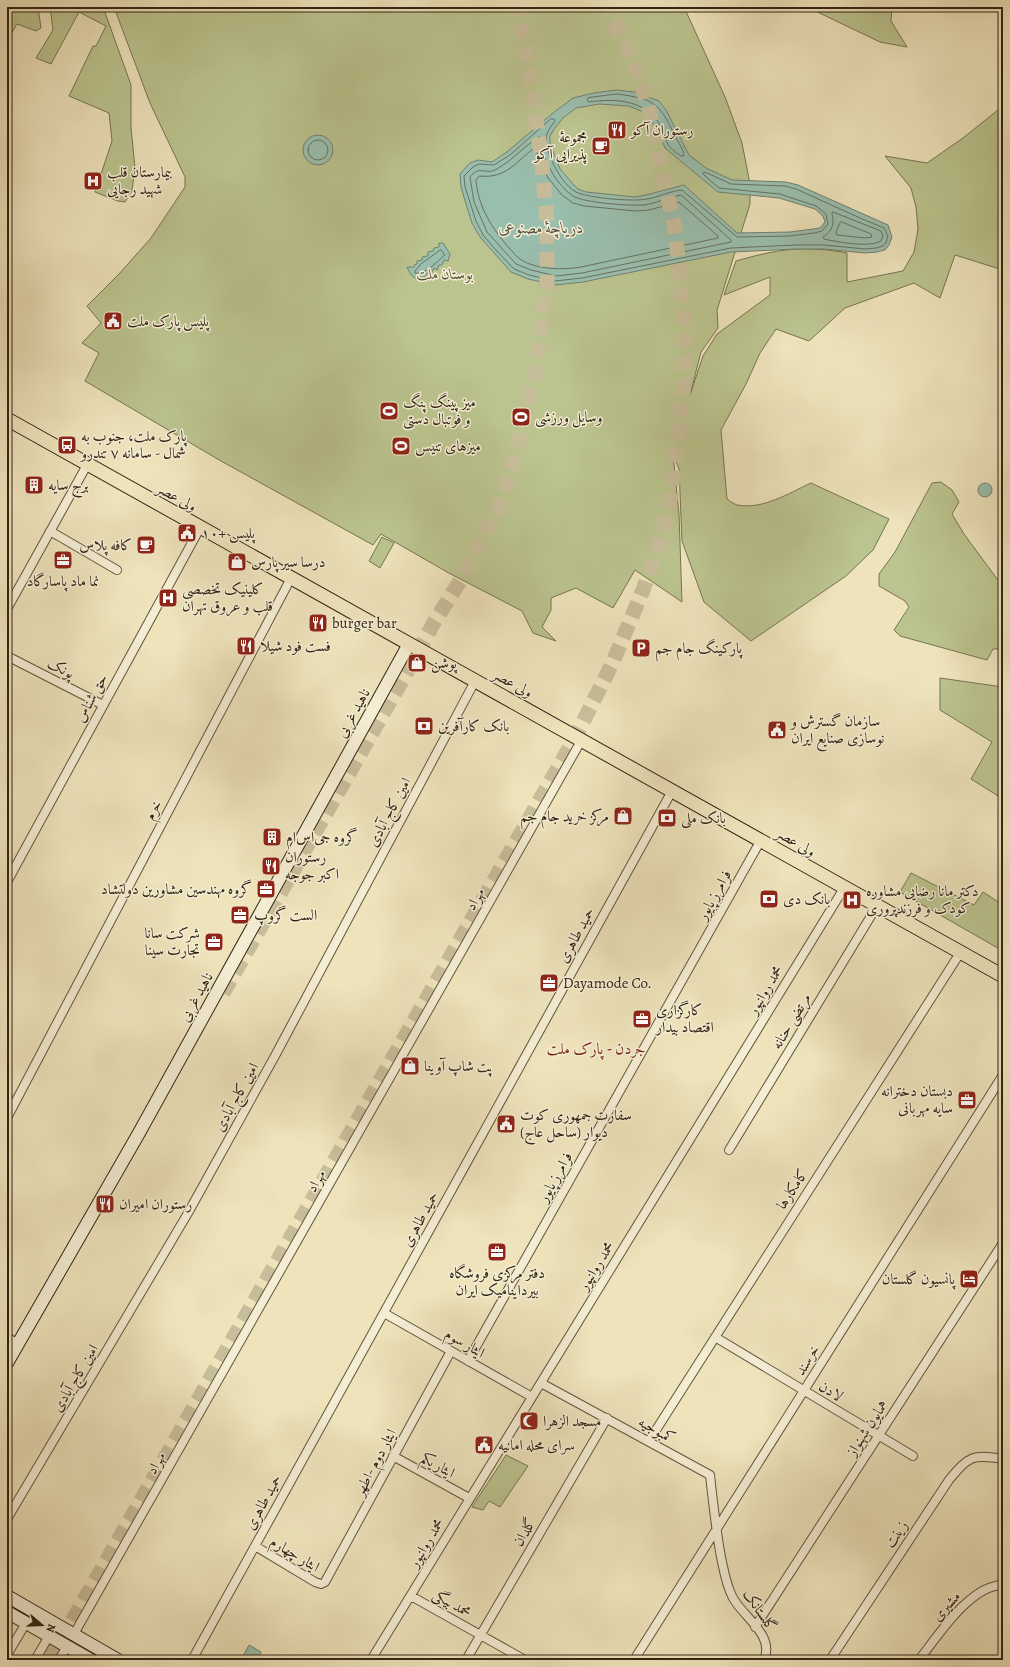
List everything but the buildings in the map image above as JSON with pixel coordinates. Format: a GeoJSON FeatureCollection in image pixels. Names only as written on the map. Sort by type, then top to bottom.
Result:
{"type":"FeatureCollection","features":[{"type":"Feature","properties":{"kind":"main road","name":"ولی عصر"},"geometry":{"type":"LineString","coordinates":[[7,419],[1003,976]]}},
{"type":"Feature","properties":{"kind":"main road","name":"ناهید غربی"},"geometry":{"type":"LineString","coordinates":[[7,1363],[139,1133],[409,644]]}},
{"type":"Feature","properties":{"kind":"main road"},"geometry":{"type":"LineString","coordinates":[[7,1596],[118,1660]]}},
{"type":"Feature","properties":{"kind":"main road"},"geometry":{"type":"LineString","coordinates":[[7,1612],[91,1660]]}},
{"type":"Feature","properties":{"kind":"street"},"geometry":{"type":"LineString","coordinates":[[7,609],[87,464]]}},
{"type":"Feature","properties":{"kind":"street","name":"حق شناس"},"geometry":{"type":"LineString","coordinates":[[7,882],[200,528]]}},
{"type":"Feature","properties":{"kind":"street"},"geometry":{"type":"LineString","coordinates":[[50,531],[117,570]]}},
{"type":"Feature","properties":{"kind":"street","name":"خرم"},"geometry":{"type":"LineString","coordinates":[[7,1118],[291,578]]}},
{"type":"Feature","properties":{"kind":"street","name":"پونک"},"geometry":{"type":"LineString","coordinates":[[7,656],[103,705]]}},
{"type":"Feature","properties":{"kind":"street","name":"امین کاج آبادی"},"geometry":{"type":"LineString","coordinates":[[7,1519],[188,1212],[280,1047],[475,681]]}},
{"type":"Feature","properties":{"kind":"street","name":"مهراد"},"geometry":{"type":"LineString","coordinates":[[74,1634],[581,740]]}},
{"type":"Feature","properties":{"kind":"street","name":"حمید طاهری"},"geometry":{"type":"LineString","coordinates":[[192,1660],[672,790]]}},
{"type":"Feature","properties":{"kind":"street","name":"فرامرز پایور"},"geometry":{"type":"LineString","coordinates":[[468,1361],[761,840]]}},
{"type":"Feature","properties":{"kind":"street","name":"محمد روانپور"},"geometry":{"type":"LineString","coordinates":[[371,1660],[844,888]]}},
{"type":"Feature","properties":{"kind":"street","name":"مرتضی حنانه"},"geometry":{"type":"LineString","coordinates":[[729,1150],[877,906]]}},
{"type":"Feature","properties":{"kind":"street","name":"کامکارها"},"geometry":{"type":"LineString","coordinates":[[649,1441],[960,953]]}},
{"type":"Feature","properties":{"kind":"street","name":"خرسند"},"geometry":{"type":"LineString","coordinates":[[634,1660],[1003,1075]]}},
{"type":"Feature","properties":{"kind":"street","name":"همایون شهنواز"},"geometry":{"type":"LineString","coordinates":[[755,1627],[1003,1243]]}},
{"type":"Feature","properties":{"kind":"street","name":"ایثار سوم"},"geometry":{"type":"LineString","coordinates":[[384,1313],[532,1397]]}},
{"type":"Feature","properties":{"kind":"street"},"geometry":{"type":"LineString","coordinates":[[7,1337],[18,1344]]}},
{"type":"Feature","properties":{"kind":"street","name":"لادن"},"geometry":{"type":"LineString","coordinates":[[715,1337],[913,1456]]}},
{"type":"Feature","properties":{"kind":"street","name":"ایثار دوم -اطهر"},"geometry":{"type":"LineString","coordinates":[[321,1584],[327,1579],[451,1351]]}},
{"type":"Feature","properties":{"kind":"street","name":"کمبوجیه"},"geometry":{"type":"LineString","coordinates":[[541,1383],[710,1475],[716,1530]]}},
{"type":"Feature","properties":{"kind":"street","name":"گلدان"},"geometry":{"type":"LineString","coordinates":[[466,1660],[607,1418]]}},
{"type":"Feature","properties":{"kind":"street","name":"ایثار یکم"},"geometry":{"type":"LineString","coordinates":[[393,1456],[469,1498]]}},
{"type":"Feature","properties":{"kind":"street","name":"زینت"},"geometry":{"type":"LineString","coordinates":[[831,1658],[949,1480],[963,1464],[976,1457],[984,1456],[1003,1459]]}},
{"type":"Feature","properties":{"kind":"street","name":"گلستانک"},"geometry":{"type":"LineString","coordinates":[[716,1530],[728,1587],[734,1600],[763,1636],[767,1652],[764,1660]]}},
{"type":"Feature","properties":{"kind":"street","name":"ایثار چهارم"},"geometry":{"type":"LineString","coordinates":[[255,1546],[315,1582],[321,1584]]}},
{"type":"Feature","properties":{"kind":"street","name":"مشیری"},"geometry":{"type":"LineString","coordinates":[[919,1660],[964,1604],[988,1588],[1003,1585]]}},
{"type":"Feature","properties":{"kind":"street","name":"محمد بيگی"},"geometry":{"type":"LineString","coordinates":[[411,1596],[525,1660]]}},
{"type":"Feature","properties":{"kind":"street"},"geometry":{"type":"LineString","coordinates":[[7,1655],[26,1622]]}},
{"type":"Feature","properties":{"kind":"street"},"geometry":{"type":"LineString","coordinates":[[35,1660],[49,1636]]}},
{"type":"Feature","properties":{"kind":"street"},"geometry":{"type":"LineString","coordinates":[[59,1660],[67,1646]]}},
{"type":"Feature","properties":{"kind":"green space"},"geometry":{"type":"Polygon","coordinates":[[[7,7],[38,7],[41,28],[36,31],[17,24],[7,41],[7,7]]]}},
{"type":"Feature","properties":{"kind":"green space"},"geometry":{"type":"Polygon","coordinates":[[[50,7],[103,7],[131,85],[131,128],[135,168],[132,191],[125,202],[118,201],[95,192],[112,141],[109,113],[69,96],[93,46],[96,46],[106,26],[79,12],[51,64],[36,58],[53,30],[50,7]]]}},
{"type":"Feature","properties":{"kind":"green space","name":"بوستان ملت"},"geometry":{"type":"Polygon","coordinates":[[[114,7],[684,7],[725,97],[742,143],[750,184],[750,204],[717,310],[718,328],[701,352],[690,395],[703,356],[717,334],[770,295],[770,277],[724,295],[736,261],[778,251],[817,249],[847,253],[847,282],[903,271],[914,252],[918,229],[916,207],[911,188],[885,156],[927,163],[963,138],[1003,106],[1003,270],[955,255],[940,298],[914,283],[845,308],[809,341],[776,329],[760,353],[746,384],[721,430],[727,499],[737,505],[756,505],[776,500],[811,483],[889,519],[873,550],[846,576],[751,641],[704,602],[682,541],[679,469],[673,454],[679,514],[682,602],[635,570],[613,608],[576,588],[551,598],[551,610],[542,627],[556,641],[533,633],[522,611],[447,572],[381,534],[373,545],[221,461],[85,381],[99,353],[82,343],[101,323],[87,306],[119,274],[151,238],[185,187],[185,177],[150,103],[114,7]]]}},
{"type":"Feature","properties":{"kind":"green space"},"geometry":{"type":"Polygon","coordinates":[[[807,7],[892,7],[891,21],[907,47],[880,42],[807,7]]]}},
{"type":"Feature","properties":{"kind":"green space"},"geometry":{"type":"Polygon","coordinates":[[[941,482],[952,490],[959,502],[952,514],[964,534],[1003,587],[1003,649],[993,649],[987,660],[900,636],[894,630],[909,607],[905,601],[879,586],[879,574],[895,552],[932,483],[941,482]]]}},
{"type":"Feature","properties":{"kind":"green space"},"geometry":{"type":"Polygon","coordinates":[[[382,537],[394,543],[380,568],[369,561],[382,537]]]}},
{"type":"Feature","properties":{"kind":"green space"},"geometry":{"type":"Polygon","coordinates":[[[940,678],[1003,687],[1003,799],[971,779],[992,742],[940,710],[940,678]]]}},
{"type":"Feature","properties":{"kind":"green space"},"geometry":{"type":"Polygon","coordinates":[[[911,873],[974,905],[983,892],[1003,905],[1003,951],[900,892],[911,873]]]}},
{"type":"Feature","properties":{"kind":"green space"},"geometry":{"type":"Polygon","coordinates":[[[506,1455],[528,1466],[500,1507],[489,1501],[483,1510],[472,1507],[506,1455]]]}},
{"type":"Feature","properties":{"kind":"water","name":"دریاچهٔ مصنوعی"},"geometry":{"type":"Polygon","coordinates":[[[616,90],[634,92],[659,101],[666,110],[689,155],[706,168],[732,180],[786,182],[798,185],[888,225],[892,237],[889,245],[885,250],[865,253],[824,249],[731,252],[583,282],[555,285],[528,279],[511,272],[480,237],[472,223],[461,187],[460,174],[470,163],[478,160],[492,162],[507,152],[573,98],[616,90]],[[599,104],[576,108],[563,118],[554,129],[550,136],[550,143],[560,169],[578,189],[586,192],[635,197],[684,185],[737,233],[790,232],[820,228],[825,222],[823,216],[815,209],[779,198],[718,192],[665,148],[657,128],[641,111],[629,106],[599,104]]]}},
{"type":"Feature","properties":{"kind":"water"},"geometry":{"type":"Polygon","coordinates":[[[318,135],[328,140],[333,150],[328,160],[318,165],[308,160],[303,150],[308,140],[318,135]]]}},
{"type":"Feature","properties":{"kind":"water"},"geometry":{"type":"Polygon","coordinates":[[[439,243],[443,243],[450,254],[448,261],[444,260],[442,265],[439,265],[437,270],[434,268],[431,274],[428,273],[425,277],[421,277],[419,281],[411,275],[407,267],[414,267],[414,265],[417,264],[417,261],[422,260],[422,257],[428,256],[428,252],[439,247],[439,243]]]}},
{"type":"Feature","properties":{"kind":"water"},"geometry":{"type":"Polygon","coordinates":[[[985,483],[990,485],[992,490],[990,495],[985,497],[980,495],[978,490],[980,485],[985,483]]]}},
{"type":"Feature","properties":{"kind":"water"},"geometry":{"type":"Polygon","coordinates":[[[249,1645],[261,1652],[257,1660],[241,1660],[249,1645]]]}},
{"type":"Feature","properties":{"kind":"tunnel"},"geometry":{"type":"LineString","coordinates":[[223,993],[433,624],[462,578],[502,500],[522,430],[536,365],[547,284],[547,220],[541,154],[519,7]]}},
{"type":"Feature","properties":{"kind":"tunnel"},"geometry":{"type":"LineString","coordinates":[[48,1660],[71,1623],[575,738],[613,662],[643,590],[663,533],[671,495],[684,384],[685,327],[675,229],[648,105],[631,56],[608,7]]}},
{"type":"Feature","properties":{"kind":"place","name":"رستوران آکو"},"geometry":{"type":"Point","coordinates":[617,130]}},
{"type":"Feature","properties":{"kind":"place","name":"مجموعهٔ پذیرایی آکو"},"geometry":{"type":"Point","coordinates":[601,146]}},
{"type":"Feature","properties":{"kind":"place","name":"بیمارستان قلب شهید رجایی"},"geometry":{"type":"Point","coordinates":[93,181]}},
{"type":"Feature","properties":{"kind":"place","name":"پلیس پارک ملت"},"geometry":{"type":"Point","coordinates":[113,321]}},
{"type":"Feature","properties":{"kind":"place","name":"میز پینگ پنگ و فوتبال دستی"},"geometry":{"type":"Point","coordinates":[389,411]}},
{"type":"Feature","properties":{"kind":"place","name":"وسایل ورزشی"},"geometry":{"type":"Point","coordinates":[521,417]}},
{"type":"Feature","properties":{"kind":"place","name":"پارک ملت، جنوب به شمال - سامانه ۷ تندرو"},"geometry":{"type":"Point","coordinates":[67,445]}},
{"type":"Feature","properties":{"kind":"place","name":"میزهای تنیس"},"geometry":{"type":"Point","coordinates":[401,446]}},
{"type":"Feature","properties":{"kind":"place","name":"برج سایه"},"geometry":{"type":"Point","coordinates":[34,485]}},
{"type":"Feature","properties":{"kind":"place","name":"پلیس +۱۰"},"geometry":{"type":"Point","coordinates":[187,533]}},
{"type":"Feature","properties":{"kind":"place","name":"کافه پلاس"},"geometry":{"type":"Point","coordinates":[146,545]}},
{"type":"Feature","properties":{"kind":"place","name":"نما ماد پاسارگاد"},"geometry":{"type":"Point","coordinates":[63,560]}},
{"type":"Feature","properties":{"kind":"place","name":"درسا سیر پارس"},"geometry":{"type":"Point","coordinates":[237,562]}},
{"type":"Feature","properties":{"kind":"place","name":"کلینیک تخصصی قلب و عروق تهران"},"geometry":{"type":"Point","coordinates":[168,598]}},
{"type":"Feature","properties":{"kind":"place","name":"burger bar"},"geometry":{"type":"Point","coordinates":[318,623]}},
{"type":"Feature","properties":{"kind":"place","name":"فست فود شیلا"},"geometry":{"type":"Point","coordinates":[246,646]}},
{"type":"Feature","properties":{"kind":"place","name":"پارکینگ جام جم"},"geometry":{"type":"Point","coordinates":[641,648]}},
{"type":"Feature","properties":{"kind":"place","name":"پوشن"},"geometry":{"type":"Point","coordinates":[417,663]}},
{"type":"Feature","properties":{"kind":"place","name":"بانک کارآفرین"},"geometry":{"type":"Point","coordinates":[424,726]}},
{"type":"Feature","properties":{"kind":"place","name":"سازمان گسترش و نوسازی صنایع ایران"},"geometry":{"type":"Point","coordinates":[777,730]}},
{"type":"Feature","properties":{"kind":"place","name":"مرکز خرید جام جم"},"geometry":{"type":"Point","coordinates":[623,816]}},
{"type":"Feature","properties":{"kind":"place","name":"بانک ملی"},"geometry":{"type":"Point","coordinates":[667,818]}},
{"type":"Feature","properties":{"kind":"place","name":"گروه جی‌اس‌ام"},"geometry":{"type":"Point","coordinates":[272,837]}},
{"type":"Feature","properties":{"kind":"place","name":"رستوران اکبر جوجه"},"geometry":{"type":"Point","coordinates":[271,866]}},
{"type":"Feature","properties":{"kind":"place","name":"گروه مهندسین مشاورین دولتشاد"},"geometry":{"type":"Point","coordinates":[266,889]}},
{"type":"Feature","properties":{"kind":"place","name":"بانک دی"},"geometry":{"type":"Point","coordinates":[769,899]}},
{"type":"Feature","properties":{"kind":"place","name":"دکتر مانا رضایی مشاوره کودک و فرزندپروری"},"geometry":{"type":"Point","coordinates":[852,900]}},
{"type":"Feature","properties":{"kind":"place","name":"الست گروپ"},"geometry":{"type":"Point","coordinates":[240,915]}},
{"type":"Feature","properties":{"kind":"place","name":"شرکت سانا تجارت سینا"},"geometry":{"type":"Point","coordinates":[214,942]}},
{"type":"Feature","properties":{"kind":"place","name":"Dayamode Co."},"geometry":{"type":"Point","coordinates":[549,983]}},
{"type":"Feature","properties":{"kind":"place","name":"کارگزاری اقتصاد بیدار"},"geometry":{"type":"Point","coordinates":[642,1019]}},
{"type":"Feature","properties":{"kind":"place","name":"پت شاپ آوینا"},"geometry":{"type":"Point","coordinates":[410,1066]}},
{"type":"Feature","properties":{"kind":"place","name":"دبستان دخترانه سایه مهربانی"},"geometry":{"type":"Point","coordinates":[967,1100]}},
{"type":"Feature","properties":{"kind":"place","name":"سفارت جمهوری کوت دیوار (ساحل عاج)"},"geometry":{"type":"Point","coordinates":[506,1124]}},
{"type":"Feature","properties":{"kind":"place","name":"رستوران امیران"},"geometry":{"type":"Point","coordinates":[105,1204]}},
{"type":"Feature","properties":{"kind":"place","name":"دفتر مرکزی فروشگاه بیرداینامیک ایران"},"geometry":{"type":"Point","coordinates":[497,1252]}},
{"type":"Feature","properties":{"kind":"place","name":"پانسیون گلستان"},"geometry":{"type":"Point","coordinates":[969,1279]}},
{"type":"Feature","properties":{"kind":"place","name":"مسجد الزهرا"},"geometry":{"type":"Point","coordinates":[529,1421]}},
{"type":"Feature","properties":{"kind":"place","name":"سرای محله امانیه"},"geometry":{"type":"Point","coordinates":[484,1445]}},
{"type":"Feature","properties":{"kind":"district","name":"جردن - پارک ملت"},"geometry":{"type":"Point","coordinates":[596,1048]}}]}
